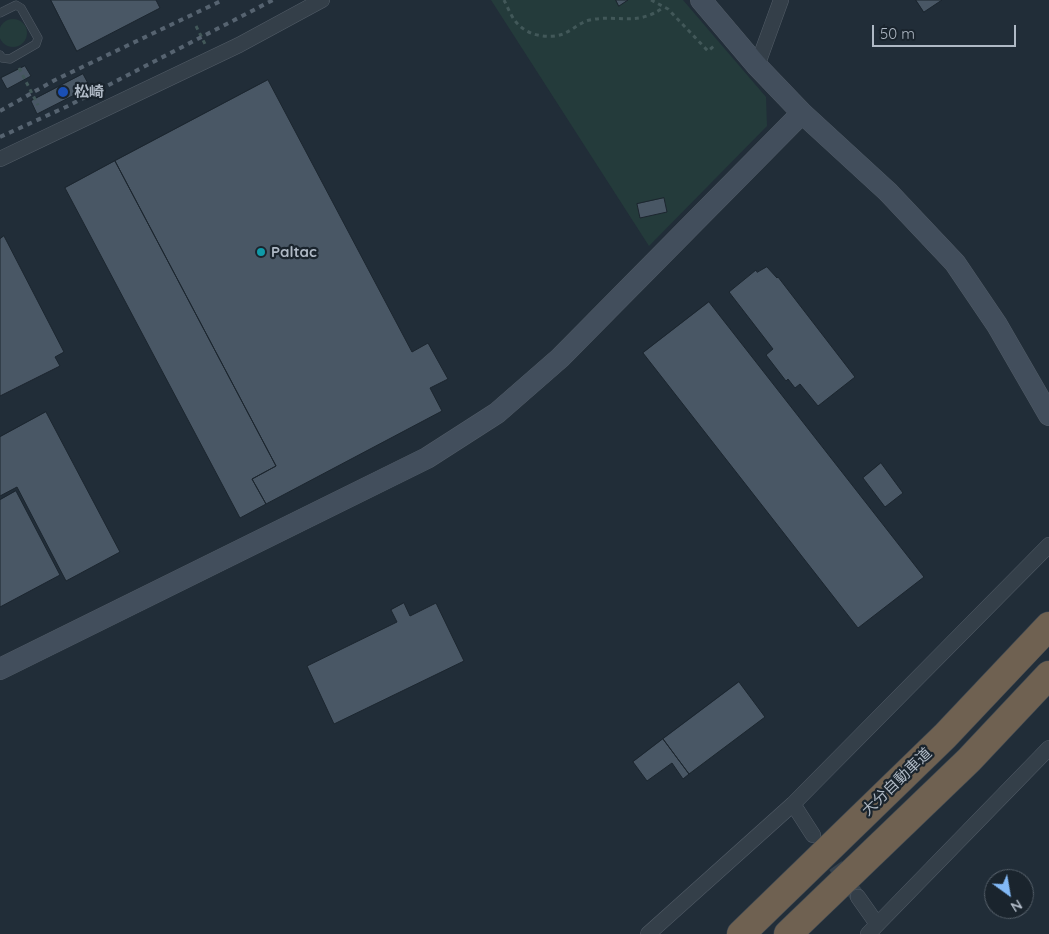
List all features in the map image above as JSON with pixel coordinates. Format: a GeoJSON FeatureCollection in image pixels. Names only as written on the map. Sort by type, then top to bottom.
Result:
{"type":"FeatureCollection","features":[{"type":"Feature","properties":{"kind":"highway","name":"大分自動車道"},"geometry":{"type":"LineString","coordinates":[[741,934],[945,736],[1049,626]]}},
{"type":"Feature","properties":{"kind":"highway"},"geometry":{"type":"LineString","coordinates":[[788,934],[969,760],[1049,675]]}},
{"type":"Feature","properties":{"kind":"street"},"geometry":{"type":"LineString","coordinates":[[0,159],[239,45],[322,0]]}},
{"type":"Feature","properties":{"kind":"street"},"geometry":{"type":"LineString","coordinates":[[700,0],[756,66],[802,113],[888,192],[955,263],[997,325],[1049,415]]}},
{"type":"Feature","properties":{"kind":"street"},"geometry":{"type":"LineString","coordinates":[[756,66],[781,0]]}},
{"type":"Feature","properties":{"kind":"street"},"geometry":{"type":"LineString","coordinates":[[0,668],[427,458],[497,413],[560,358],[802,113]]}},
{"type":"Feature","properties":{"kind":"street"},"geometry":{"type":"LineString","coordinates":[[648,934],[793,804],[1049,545]]}},
{"type":"Feature","properties":{"kind":"street"},"geometry":{"type":"LineString","coordinates":[[858,897],[872,929],[1049,748]]}},
{"type":"Feature","properties":{"kind":"street"},"geometry":{"type":"LineString","coordinates":[[793,804],[813,835]]}},
{"type":"Feature","properties":{"kind":"lane"},"geometry":{"type":"LineString","coordinates":[[0,14],[16,5],[21,8],[38,38],[36,44],[10,59],[2,58],[0,55]]}},
{"type":"Feature","properties":{"kind":"path"},"geometry":{"type":"LineString","coordinates":[[504,0],[519,26],[534,34],[548,37],[562,35],[591,20],[624,20],[645,16],[664,7]]}},
{"type":"Feature","properties":{"kind":"path"},"geometry":{"type":"LineString","coordinates":[[651,0],[664,7],[708,51],[727,33]]}},
{"type":"Feature","properties":{"kind":"path"},"geometry":{"type":"LineString","coordinates":[[13,57],[38,106]]}},
{"type":"Feature","properties":{"kind":"green space"},"geometry":{"type":"Polygon","coordinates":[[[491,0],[683,0],[766,97],[767,126],[649,246],[491,0]]]}},
{"type":"Feature","properties":{"kind":"green space"},"geometry":{"type":"Polygon","coordinates":[[[13,19],[23,23],[27,33],[23,43],[13,47],[3,43],[-1,33],[3,23],[13,19]]]}},
{"type":"Feature","properties":{"kind":"building"},"geometry":{"type":"Polygon","coordinates":[[[51,0],[156,0],[160,8],[77,51],[51,0]]]}},
{"type":"Feature","properties":{"kind":"building"},"geometry":{"type":"Polygon","coordinates":[[[616,0],[628,0],[619,6],[616,0]]]}},
{"type":"Feature","properties":{"kind":"building"},"geometry":{"type":"Polygon","coordinates":[[[916,0],[942,0],[924,12],[916,0]]]}},
{"type":"Feature","properties":{"kind":"building"},"geometry":{"type":"Polygon","coordinates":[[[25,66],[31,76],[7,89],[1,78],[25,66]]]}},
{"type":"Feature","properties":{"kind":"building"},"geometry":{"type":"Polygon","coordinates":[[[83,74],[90,87],[37,114],[31,101],[83,74]]]}},
{"type":"Feature","properties":{"kind":"building","name":"Paltac"},"geometry":{"type":"Polygon","coordinates":[[[268,80],[412,352],[428,343],[448,379],[430,388],[442,411],[266,504],[252,479],[276,466],[115,161],[268,80]]]}},
{"type":"Feature","properties":{"kind":"building"},"geometry":{"type":"Polygon","coordinates":[[[115,161],[276,466],[252,479],[266,504],[240,518],[65,188],[115,161]]]}},
{"type":"Feature","properties":{"kind":"building"},"geometry":{"type":"Polygon","coordinates":[[[664,198],[667,212],[640,218],[637,204],[664,198]]]}},
{"type":"Feature","properties":{"kind":"building"},"geometry":{"type":"Polygon","coordinates":[[[4,236],[64,352],[55,357],[60,366],[0,396],[0,239],[4,236]]]}},
{"type":"Feature","properties":{"kind":"building"},"geometry":{"type":"Polygon","coordinates":[[[767,267],[778,277],[855,377],[818,406],[800,384],[795,388],[788,379],[786,381],[766,355],[773,349],[729,292],[756,270],[757,272],[767,267]]]}},
{"type":"Feature","properties":{"kind":"building"},"geometry":{"type":"Polygon","coordinates":[[[709,302],[924,577],[858,628],[643,353],[709,302]]]}},
{"type":"Feature","properties":{"kind":"building"},"geometry":{"type":"Polygon","coordinates":[[[46,412],[120,552],[66,581],[17,487],[0,496],[0,437],[46,412]]]}},
{"type":"Feature","properties":{"kind":"building"},"geometry":{"type":"Polygon","coordinates":[[[881,463],[903,493],[885,507],[863,478],[881,463]]]}},
{"type":"Feature","properties":{"kind":"building"},"geometry":{"type":"Polygon","coordinates":[[[16,491],[60,575],[0,607],[0,500],[16,491]]]}},
{"type":"Feature","properties":{"kind":"building"},"geometry":{"type":"Polygon","coordinates":[[[404,603],[410,616],[436,603],[464,661],[334,724],[307,666],[397,622],[391,610],[404,603]]]}},
{"type":"Feature","properties":{"kind":"building"},"geometry":{"type":"Polygon","coordinates":[[[739,682],[765,717],[689,774],[663,739],[739,682]]]}},
{"type":"Feature","properties":{"kind":"building"},"geometry":{"type":"Polygon","coordinates":[[[663,739],[689,774],[683,779],[672,763],[647,781],[633,762],[663,739]]]}},
{"type":"Feature","properties":{"kind":"tunnel"},"geometry":{"type":"LineString","coordinates":[[822,847],[858,897]]}},
{"type":"Feature","properties":{"kind":"railway"},"geometry":{"type":"LineString","coordinates":[[0,111],[55,80],[223,0]]}},
{"type":"Feature","properties":{"kind":"railway"},"geometry":{"type":"LineString","coordinates":[[0,137],[68,106],[273,0]]}},
{"type":"Feature","properties":{"kind":"place","name":"松崎"},"geometry":{"type":"Point","coordinates":[63,92]}},
{"type":"Feature","properties":{"kind":"place","name":"Paltac"},"geometry":{"type":"Point","coordinates":[261,252]}}]}
